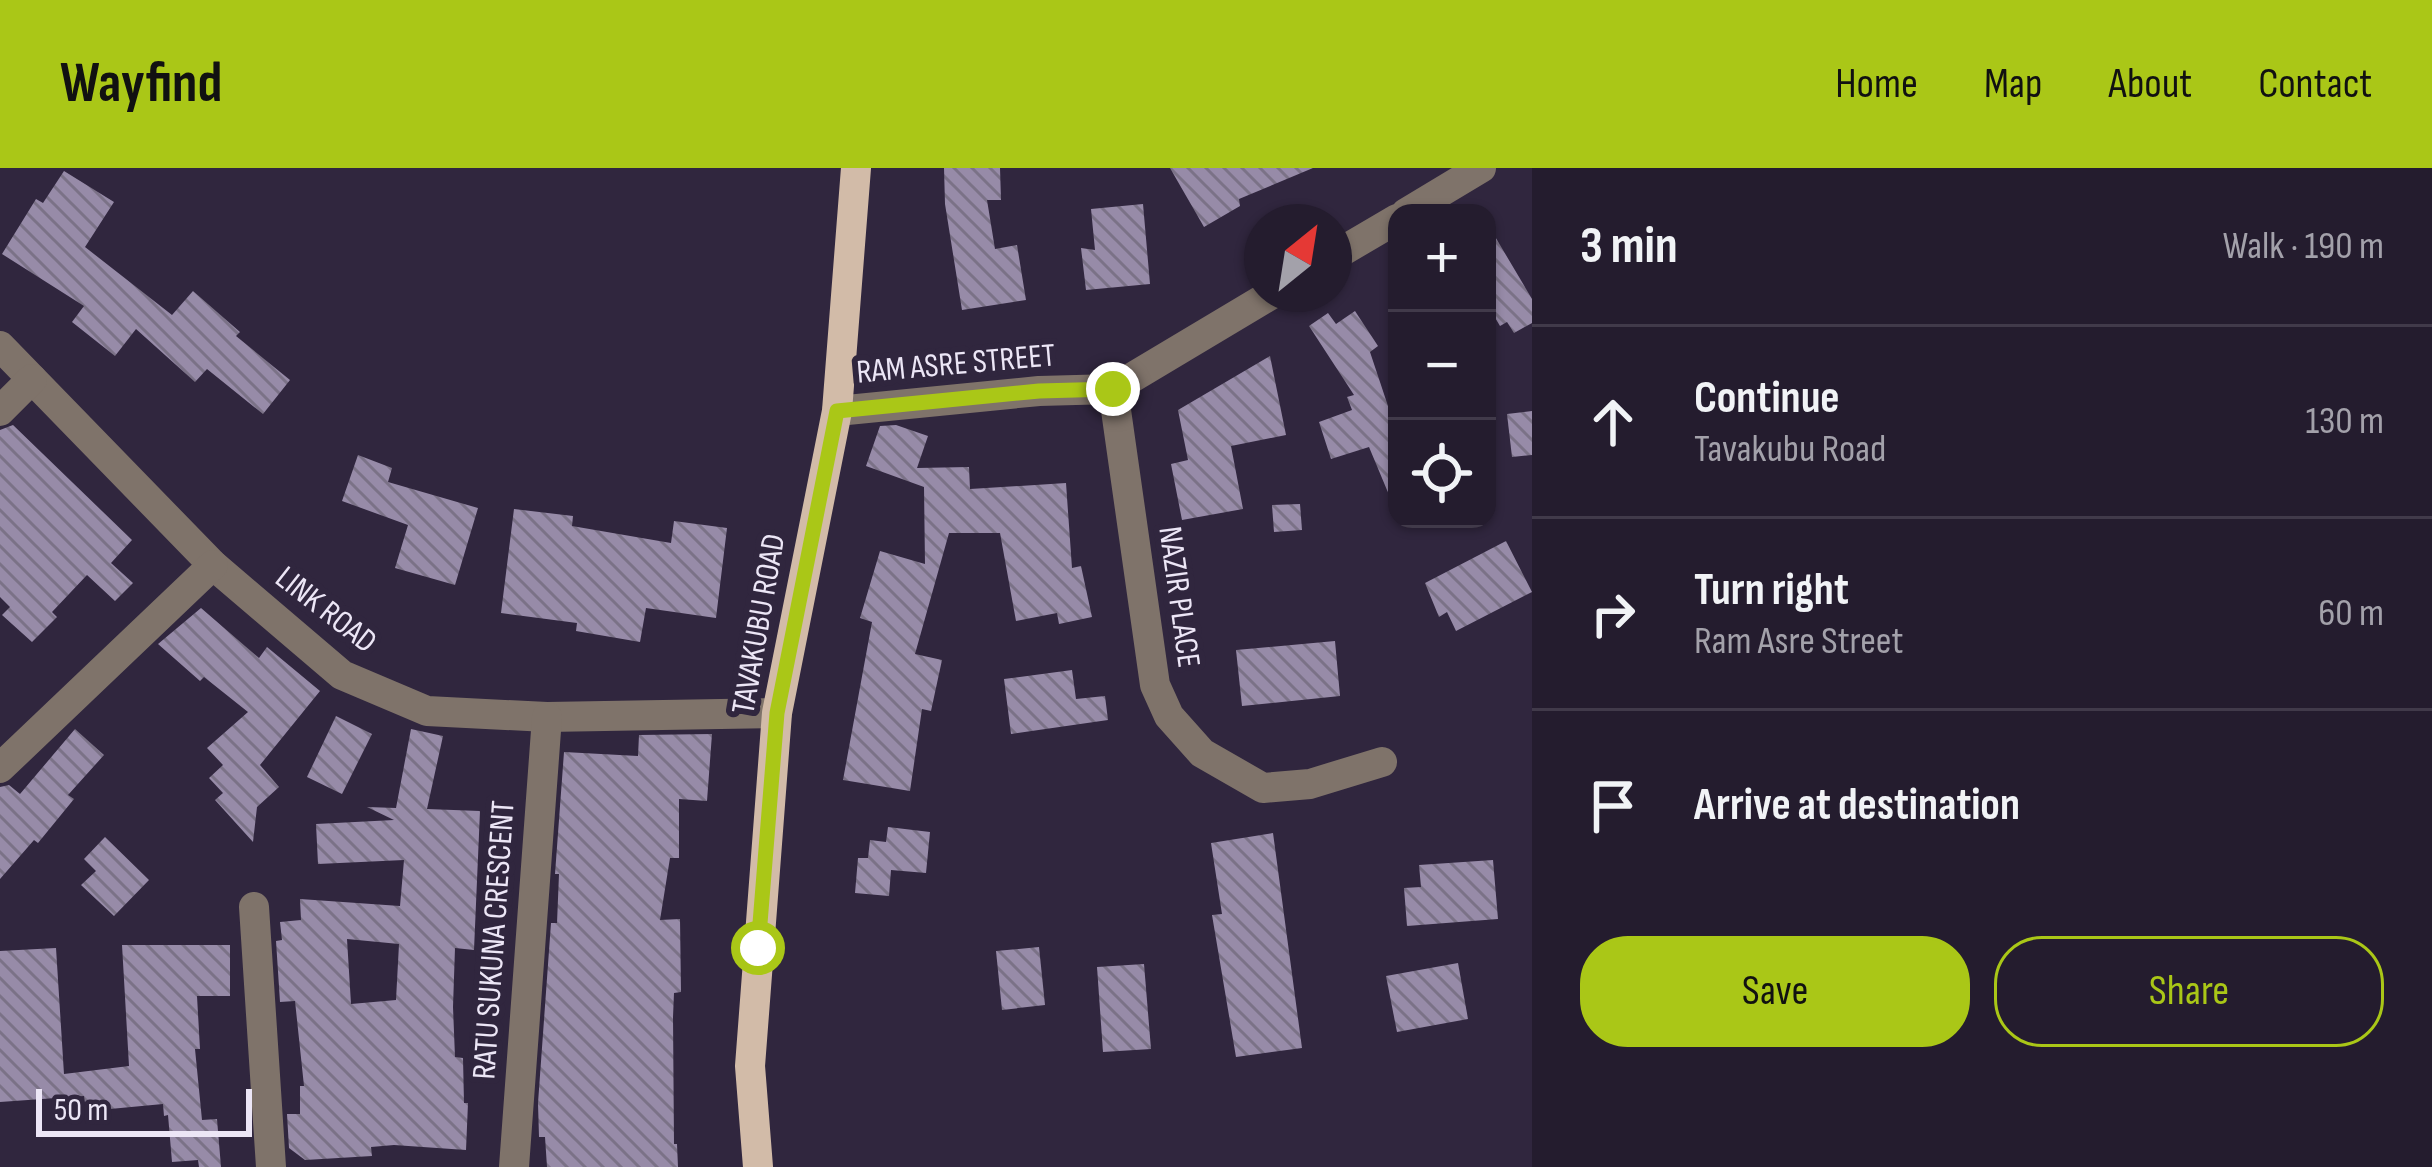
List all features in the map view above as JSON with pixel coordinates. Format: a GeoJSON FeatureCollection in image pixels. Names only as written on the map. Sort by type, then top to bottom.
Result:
{"type":"FeatureCollection","features":[{"type":"Feature","properties":{"kind":"main road","name":"TAVAKUBU ROAD"},"geometry":{"type":"LineString","coordinates":[[758,1167],[750,1066],[777,713],[837,411],[856,168]]}},
{"type":"Feature","properties":{"kind":"street"},"geometry":{"type":"LineString","coordinates":[[1421,204],[1481,168]]}},
{"type":"Feature","properties":{"kind":"street"},"geometry":{"type":"LineString","coordinates":[[1352,245],[1388,223]]}},
{"type":"Feature","properties":{"kind":"street","name":"RAM ASRE STREET"},"geometry":{"type":"LineString","coordinates":[[837,411],[1039,391],[1113,389],[1244,311]]}},
{"type":"Feature","properties":{"kind":"street","name":"LINK ROAD"},"geometry":{"type":"LineString","coordinates":[[0,346],[213,565],[343,675],[428,711],[547,717],[777,713]]}},
{"type":"Feature","properties":{"kind":"street"},"geometry":{"type":"LineString","coordinates":[[0,411],[32,379]]}},
{"type":"Feature","properties":{"kind":"street","name":"NAZIR PLACE"},"geometry":{"type":"LineString","coordinates":[[1113,389],[1155,685],[1169,716],[1202,753],[1263,788],[1310,784],[1382,762]]}},
{"type":"Feature","properties":{"kind":"street"},"geometry":{"type":"LineString","coordinates":[[0,768],[213,565]]}},
{"type":"Feature","properties":{"kind":"street","name":"RATU SUKUNA CRESCENT"},"geometry":{"type":"LineString","coordinates":[[514,1167],[547,717]]}},
{"type":"Feature","properties":{"kind":"street"},"geometry":{"type":"LineString","coordinates":[[254,907],[271,1167]]}},
{"type":"Feature","properties":{"kind":"building"},"geometry":{"type":"Polygon","coordinates":[[[944,168],[1000,168],[1001,200],[987,200],[995,249],[1017,245],[1026,300],[962,310],[944,168]]]}},
{"type":"Feature","properties":{"kind":"building"},"geometry":{"type":"Polygon","coordinates":[[[1170,168],[1313,168],[1239,199],[1240,206],[1204,227],[1170,168]]]}},
{"type":"Feature","properties":{"kind":"building"},"geometry":{"type":"Polygon","coordinates":[[[64,171],[114,202],[85,247],[172,315],[193,291],[240,332],[236,336],[290,380],[263,414],[207,369],[195,382],[136,329],[115,356],[72,322],[84,306],[2,254],[36,199],[43,203],[64,171]]]}},
{"type":"Feature","properties":{"kind":"building"},"geometry":{"type":"Polygon","coordinates":[[[1143,204],[1150,284],[1086,290],[1081,248],[1095,250],[1091,209],[1143,204]]]}},
{"type":"Feature","properties":{"kind":"building"},"geometry":{"type":"Polygon","coordinates":[[[1496,238],[1532,299],[1532,323],[1514,333],[1507,322],[1500,326],[1496,319],[1496,238]]]}},
{"type":"Feature","properties":{"kind":"building"},"geometry":{"type":"Polygon","coordinates":[[[1355,311],[1378,346],[1370,352],[1388,406],[1388,492],[1369,447],[1331,459],[1319,422],[1352,410],[1347,397],[1354,395],[1309,326],[1328,313],[1336,324],[1355,311]]]}},
{"type":"Feature","properties":{"kind":"building"},"geometry":{"type":"Polygon","coordinates":[[[1270,356],[1286,435],[1231,446],[1243,509],[1182,520],[1171,464],[1188,460],[1178,410],[1270,356]]]}},
{"type":"Feature","properties":{"kind":"building"},"geometry":{"type":"Polygon","coordinates":[[[1532,411],[1532,455],[1512,457],[1507,414],[1532,411]]]}},
{"type":"Feature","properties":{"kind":"building"},"geometry":{"type":"Polygon","coordinates":[[[13,425],[132,540],[111,563],[133,583],[115,601],[87,575],[32,642],[2,615],[10,607],[0,597],[0,430],[13,425]]]}},
{"type":"Feature","properties":{"kind":"building"},"geometry":{"type":"Polygon","coordinates":[[[896,425],[928,436],[917,468],[969,467],[970,489],[1066,483],[1072,568],[1081,566],[1092,617],[1059,624],[1057,613],[1016,621],[1000,533],[949,533],[915,654],[942,660],[931,711],[922,709],[910,791],[843,780],[872,622],[860,618],[880,551],[925,564],[924,487],[866,466],[880,426],[896,425]]]}},
{"type":"Feature","properties":{"kind":"building"},"geometry":{"type":"Polygon","coordinates":[[[358,455],[392,468],[388,482],[478,508],[455,585],[395,568],[408,525],[342,501],[358,455]]]}},
{"type":"Feature","properties":{"kind":"building"},"geometry":{"type":"Polygon","coordinates":[[[1300,504],[1302,530],[1274,532],[1272,505],[1300,504]]]}},
{"type":"Feature","properties":{"kind":"building"},"geometry":{"type":"Polygon","coordinates":[[[514,509],[573,516],[572,526],[671,543],[674,521],[727,528],[716,618],[646,608],[640,642],[576,631],[577,623],[501,613],[514,509]]]}},
{"type":"Feature","properties":{"kind":"building"},"geometry":{"type":"Polygon","coordinates":[[[1506,541],[1532,592],[1456,631],[1447,612],[1439,617],[1425,583],[1506,541]]]}},
{"type":"Feature","properties":{"kind":"building"},"geometry":{"type":"Polygon","coordinates":[[[201,608],[259,658],[267,647],[320,691],[260,765],[279,787],[257,807],[253,842],[215,800],[223,793],[209,778],[223,765],[207,748],[248,712],[204,677],[200,681],[158,644],[201,608]]]}},
{"type":"Feature","properties":{"kind":"building"},"geometry":{"type":"Polygon","coordinates":[[[1335,641],[1340,696],[1242,706],[1236,650],[1335,641]]]}},
{"type":"Feature","properties":{"kind":"building"},"geometry":{"type":"Polygon","coordinates":[[[1072,670],[1076,699],[1105,696],[1108,720],[1011,734],[1004,679],[1072,670]]]}},
{"type":"Feature","properties":{"kind":"building"},"geometry":{"type":"Polygon","coordinates":[[[336,716],[372,734],[342,794],[307,777],[336,716]]]}},
{"type":"Feature","properties":{"kind":"building"},"geometry":{"type":"Polygon","coordinates":[[[75,729],[104,755],[68,795],[74,799],[38,843],[34,840],[0,879],[0,787],[9,785],[20,794],[75,729]]]}},
{"type":"Feature","properties":{"kind":"building"},"geometry":{"type":"Polygon","coordinates":[[[411,729],[443,736],[427,809],[480,811],[474,950],[455,948],[455,1057],[463,1058],[466,1150],[394,1145],[371,1147],[372,1156],[305,1160],[289,1148],[287,1114],[300,1114],[300,1086],[304,1086],[295,1001],[280,1002],[276,941],[282,940],[280,922],[301,920],[300,899],[400,906],[404,860],[318,864],[316,824],[394,820],[367,807],[396,808],[411,729]],[[347,939],[351,1004],[396,1000],[399,944],[347,939]]]}},
{"type":"Feature","properties":{"kind":"building"},"geometry":{"type":"Polygon","coordinates":[[[712,734],[707,801],[679,799],[679,858],[670,858],[660,920],[680,919],[681,992],[674,993],[673,1017],[678,1167],[547,1167],[545,1137],[539,1137],[538,1103],[551,923],[557,923],[559,874],[555,874],[564,752],[638,756],[639,735],[712,734]]]}},
{"type":"Feature","properties":{"kind":"building"},"geometry":{"type":"Polygon","coordinates":[[[888,827],[930,832],[926,873],[891,870],[889,896],[855,893],[858,858],[868,858],[870,840],[886,842],[888,827]]]}},
{"type":"Feature","properties":{"kind":"building"},"geometry":{"type":"Polygon","coordinates":[[[1273,833],[1302,1048],[1236,1057],[1212,915],[1222,914],[1211,843],[1273,833]]]}},
{"type":"Feature","properties":{"kind":"building"},"geometry":{"type":"Polygon","coordinates":[[[105,837],[149,880],[114,916],[81,885],[96,871],[84,859],[105,837]]]}},
{"type":"Feature","properties":{"kind":"building"},"geometry":{"type":"Polygon","coordinates":[[[1493,860],[1498,919],[1407,926],[1404,888],[1421,887],[1419,865],[1493,860]]]}},
{"type":"Feature","properties":{"kind":"building"},"geometry":{"type":"Polygon","coordinates":[[[122,945],[230,945],[230,996],[197,996],[200,1049],[195,1049],[202,1120],[217,1119],[221,1167],[199,1167],[198,1160],[172,1162],[163,1104],[110,1109],[111,1114],[87,1117],[84,1096],[0,1102],[0,951],[56,948],[64,1074],[129,1066],[122,945]]]}},
{"type":"Feature","properties":{"kind":"building"},"geometry":{"type":"Polygon","coordinates":[[[1039,947],[1045,1005],[1002,1010],[996,951],[1039,947]]]}},
{"type":"Feature","properties":{"kind":"building"},"geometry":{"type":"Polygon","coordinates":[[[1458,963],[1468,1019],[1397,1032],[1386,976],[1458,963]]]}},
{"type":"Feature","properties":{"kind":"building"},"geometry":{"type":"Polygon","coordinates":[[[1144,964],[1151,1049],[1103,1052],[1097,967],[1144,964]]]}},
{"type":"Feature","properties":{"kind":"route"},"geometry":{"type":"LineString","coordinates":[[758,948],[777,713],[837,411],[1039,391],[1113,389]]}}]}
